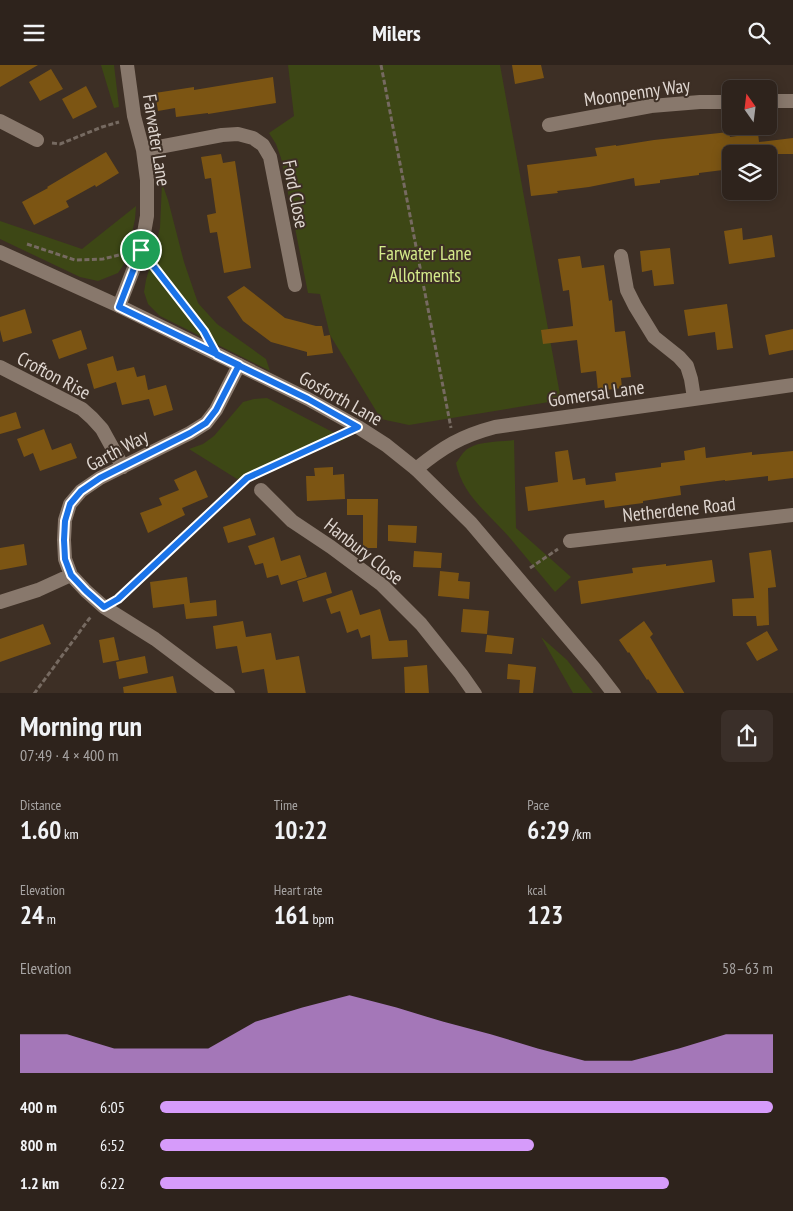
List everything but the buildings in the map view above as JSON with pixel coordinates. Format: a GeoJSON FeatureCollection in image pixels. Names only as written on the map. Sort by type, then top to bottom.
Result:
{"type":"FeatureCollection","features":[{"type":"Feature","properties":{"kind":"street","name":"Farwater Lane"},"geometry":{"type":"LineString","coordinates":[[119,307],[141,250],[147,216],[147,180],[143,150],[134,116],[127,65]]}},
{"type":"Feature","properties":{"kind":"street"},"geometry":{"type":"LineString","coordinates":[[778,101],[793,101]]}},
{"type":"Feature","properties":{"kind":"street","name":"Moonpenny Way"},"geometry":{"type":"LineString","coordinates":[[549,125],[650,106],[722,102]]}},
{"type":"Feature","properties":{"kind":"street"},"geometry":{"type":"LineString","coordinates":[[0,121],[37,140]]}},
{"type":"Feature","properties":{"kind":"street","name":"Ford Close"},"geometry":{"type":"LineString","coordinates":[[143,150],[230,134],[253,137],[263,145],[270,157],[295,285]]}},
{"type":"Feature","properties":{"kind":"street","name":"Gosforth Lane"},"geometry":{"type":"LineString","coordinates":[[0,252],[119,307],[308,399],[386,445],[416,469],[471,523],[614,693]]}},
{"type":"Feature","properties":{"kind":"street"},"geometry":{"type":"LineString","coordinates":[[621,255],[628,290],[635,306],[654,337],[687,366],[692,379],[694,398]]}},
{"type":"Feature","properties":{"kind":"street","name":"Garth Way"},"geometry":{"type":"LineString","coordinates":[[228,693],[155,639],[104,607],[86,591],[71,575],[65,559],[64,540],[65,521],[70,504],[81,491],[100,478],[190,433],[206,423],[216,410],[239,365]]}},
{"type":"Feature","properties":{"kind":"street","name":"Crofton Rise"},"geometry":{"type":"LineString","coordinates":[[0,367],[82,409],[102,429],[123,467]]}},
{"type":"Feature","properties":{"kind":"street","name":"Gomersal Lane"},"geometry":{"type":"LineString","coordinates":[[416,469],[434,454],[454,442],[476,432],[494,427],[793,385]]}},
{"type":"Feature","properties":{"kind":"street","name":"Hanbury Close"},"geometry":{"type":"LineString","coordinates":[[261,490],[292,521],[382,585],[421,624],[475,693]]}},
{"type":"Feature","properties":{"kind":"street","name":"Netherdene Road"},"geometry":{"type":"LineString","coordinates":[[570,541],[793,515]]}},
{"type":"Feature","properties":{"kind":"street"},"geometry":{"type":"LineString","coordinates":[[0,602],[38,590],[71,575]]}},
{"type":"Feature","properties":{"kind":"path"},"geometry":{"type":"LineString","coordinates":[[381,65],[454,442]]}},
{"type":"Feature","properties":{"kind":"path"},"geometry":{"type":"LineString","coordinates":[[37,140],[60,144],[102,127],[120,122]]}},
{"type":"Feature","properties":{"kind":"path"},"geometry":{"type":"LineString","coordinates":[[22,243],[75,260],[103,259],[141,250],[204,331],[217,355]]}},
{"type":"Feature","properties":{"kind":"path"},"geometry":{"type":"LineString","coordinates":[[34,693],[89,619],[118,599],[247,478],[358,427]]}},
{"type":"Feature","properties":{"kind":"path"},"geometry":{"type":"LineString","coordinates":[[517,576],[570,541]]}},
{"type":"Feature","properties":{"kind":"green space"},"geometry":{"type":"Polygon","coordinates":[[[101,65],[114,65],[119,107],[114,108],[101,65]]]}},
{"type":"Feature","properties":{"kind":"green space","name":"Farwater Lane Allotments"},"geometry":{"type":"Polygon","coordinates":[[[288,65],[500,65],[561,400],[409,425],[381,419],[330,335],[320,294],[308,293],[281,158],[276,144],[269,133],[294,116],[288,65]]]}},
{"type":"Feature","properties":{"kind":"green space"},"geometry":{"type":"Polygon","coordinates":[[[162,183],[184,262],[198,303],[217,324],[266,359],[270,371],[160,316],[148,304],[144,292],[160,228],[162,183]]]}},
{"type":"Feature","properties":{"kind":"green space"},"geometry":{"type":"Polygon","coordinates":[[[136,206],[126,261],[118,273],[98,281],[80,277],[0,239],[0,221],[82,249],[136,206]]]}},
{"type":"Feature","properties":{"kind":"green space"},"geometry":{"type":"Polygon","coordinates":[[[267,398],[346,439],[237,479],[189,449],[203,444],[214,436],[243,402],[267,398]]]}},
{"type":"Feature","properties":{"kind":"green space"},"geometry":{"type":"Polygon","coordinates":[[[514,440],[516,528],[571,577],[555,592],[510,538],[470,495],[459,474],[456,463],[465,451],[474,446],[514,440]]]}},
{"type":"Feature","properties":{"kind":"green space"},"geometry":{"type":"Polygon","coordinates":[[[541,637],[567,660],[593,693],[573,693],[541,637]]]}},
{"type":"Feature","properties":{"kind":"route"},"geometry":{"type":"LineString","coordinates":[[141,250],[119,307],[217,355],[239,365],[216,410],[206,423],[190,433],[100,478],[81,491],[70,504],[65,521],[65,559],[71,575],[104,607],[118,599],[247,478],[358,427],[308,399],[239,365],[217,355],[204,331],[141,250]]}}]}
